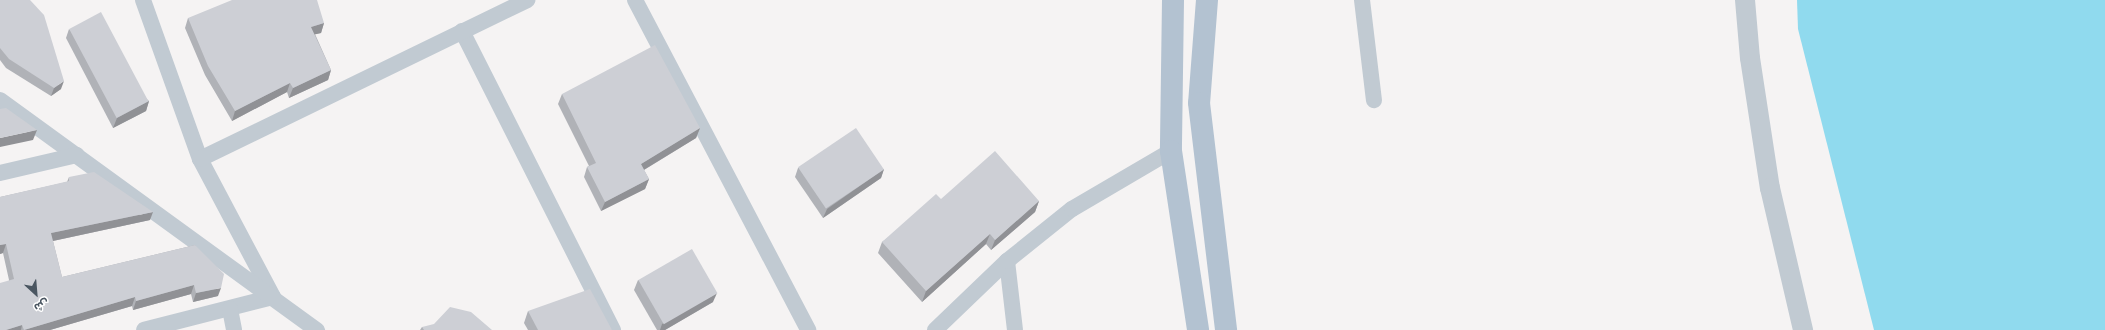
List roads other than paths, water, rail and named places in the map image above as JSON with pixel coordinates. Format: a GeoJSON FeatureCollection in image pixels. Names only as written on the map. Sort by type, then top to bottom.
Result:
{"type":"FeatureCollection","features":[{"type":"Feature","properties":{"kind":"main road"},"geometry":{"type":"LineString","coordinates":[[1173,0],[1171,151],[1198,330]]}},
{"type":"Feature","properties":{"kind":"main road"},"geometry":{"type":"LineString","coordinates":[[1207,0],[1199,103],[1226,330]]}},
{"type":"Feature","properties":{"kind":"street"},"geometry":{"type":"LineString","coordinates":[[143,0],[200,159],[273,297]]}},
{"type":"Feature","properties":{"kind":"street"},"geometry":{"type":"LineString","coordinates":[[200,159],[462,30],[527,0]]}},
{"type":"Feature","properties":{"kind":"street"},"geometry":{"type":"LineString","coordinates":[[635,0],[808,330]]}},
{"type":"Feature","properties":{"kind":"street"},"geometry":{"type":"LineString","coordinates":[[1362,0],[1374,100]]}},
{"type":"Feature","properties":{"kind":"street"},"geometry":{"type":"LineString","coordinates":[[1745,0],[1750,58],[1770,188],[1803,330]]}},
{"type":"Feature","properties":{"kind":"street"},"geometry":{"type":"LineString","coordinates":[[462,30],[613,330]]}},
{"type":"Feature","properties":{"kind":"street"},"geometry":{"type":"LineString","coordinates":[[0,100],[317,330]]}},
{"type":"Feature","properties":{"kind":"street"},"geometry":{"type":"LineString","coordinates":[[935,330],[1007,261],[1072,209],[1171,151]]}},
{"type":"Feature","properties":{"kind":"street"},"geometry":{"type":"LineString","coordinates":[[0,173],[77,155]]}},
{"type":"Feature","properties":{"kind":"street"},"geometry":{"type":"LineString","coordinates":[[1007,261],[1015,330]]}},
{"type":"Feature","properties":{"kind":"street"},"geometry":{"type":"LineString","coordinates":[[144,330],[273,297]]}},
{"type":"Feature","properties":{"kind":"street"},"geometry":{"type":"LineString","coordinates":[[230,309],[234,330]]}},
{"type":"Feature","properties":{"kind":"water"},"geometry":{"type":"Polygon","coordinates":[[[1797,0],[2105,0],[2105,330],[1874,330],[1798,29],[1797,0]]]}}]}
